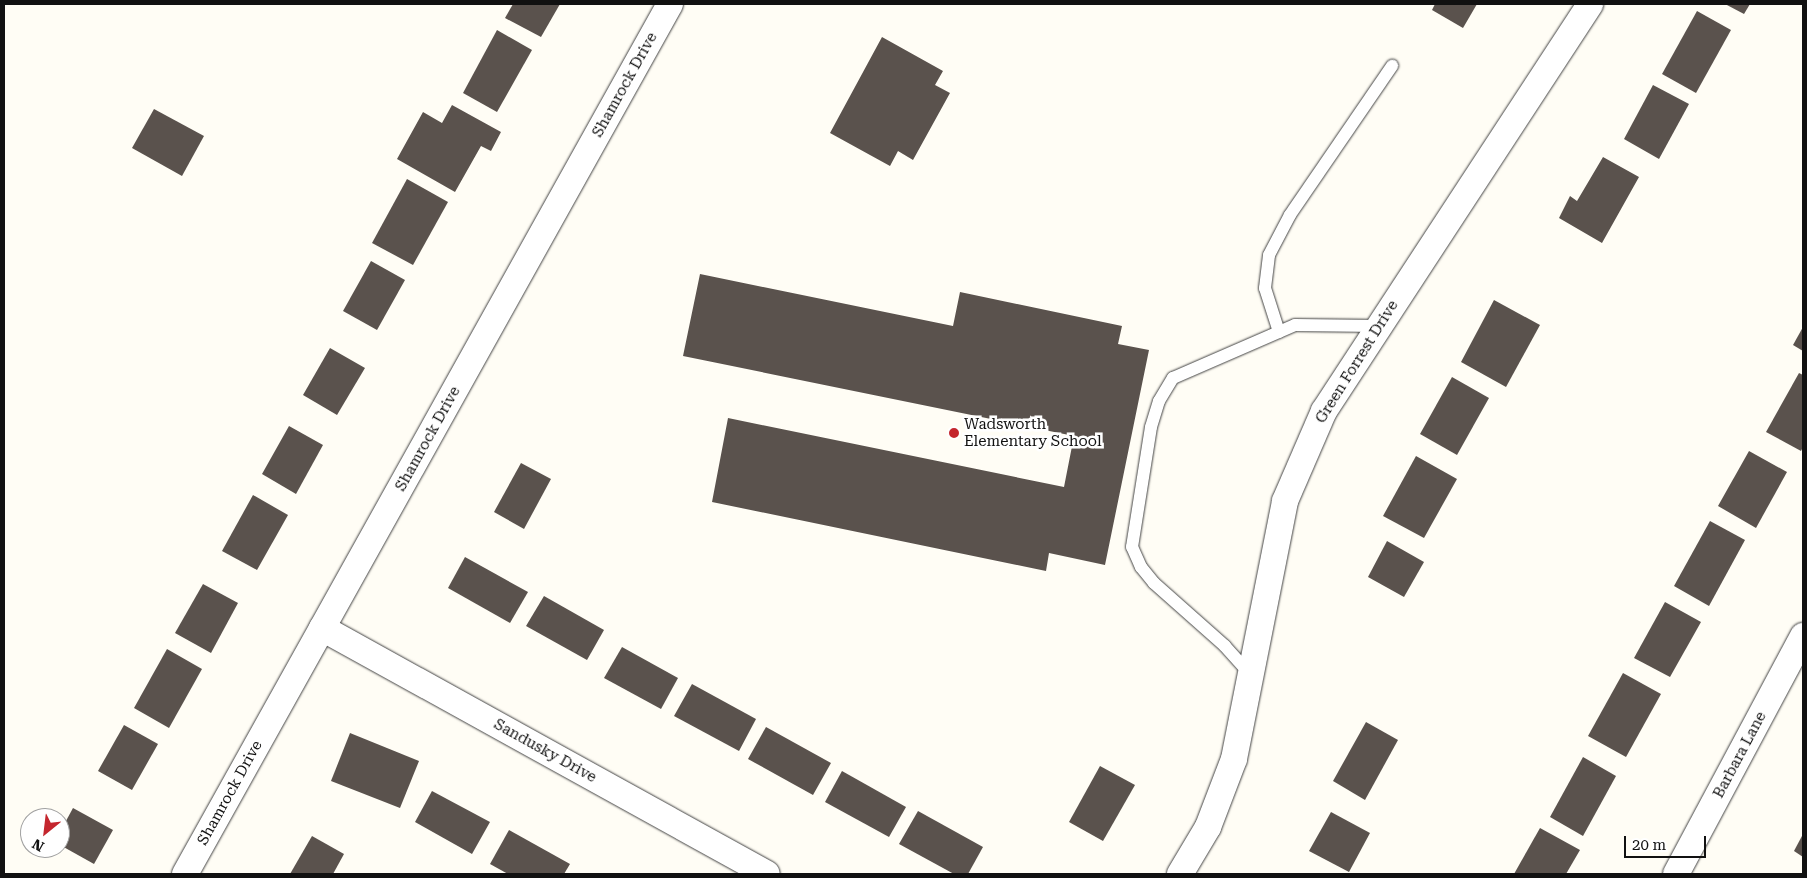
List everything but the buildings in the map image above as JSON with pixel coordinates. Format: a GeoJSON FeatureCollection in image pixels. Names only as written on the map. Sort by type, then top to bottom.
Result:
{"type":"FeatureCollection","features":[{"type":"Feature","properties":{"kind":"street","name":"Shamrock Drive"},"geometry":{"type":"LineString","coordinates":[[185,874],[670,4]]}},
{"type":"Feature","properties":{"kind":"street","name":"Green Forrest Drive"},"geometry":{"type":"LineString","coordinates":[[1180,874],[1208,827],[1234,759],[1285,501],[1324,411],[1590,4]]}},
{"type":"Feature","properties":{"kind":"street","name":"Sandusky Drive"},"geometry":{"type":"LineString","coordinates":[[322,628],[767,874]]}},
{"type":"Feature","properties":{"kind":"street","name":"Barbara Lane"},"geometry":{"type":"LineString","coordinates":[[1676,874],[1803,636]]}},
{"type":"Feature","properties":{"kind":"lane"},"geometry":{"type":"LineString","coordinates":[[1279,332],[1265,288],[1269,255],[1290,215],[1392,66]]}},
{"type":"Feature","properties":{"kind":"lane"},"geometry":{"type":"LineString","coordinates":[[1250,674],[1225,646],[1154,583],[1141,566],[1132,547],[1151,427],[1159,401],[1173,378],[1295,325],[1379,326]]}},
{"type":"Feature","properties":{"kind":"place","name":"Wadsworth Elementary School"},"geometry":{"type":"Point","coordinates":[954,433]}}]}
